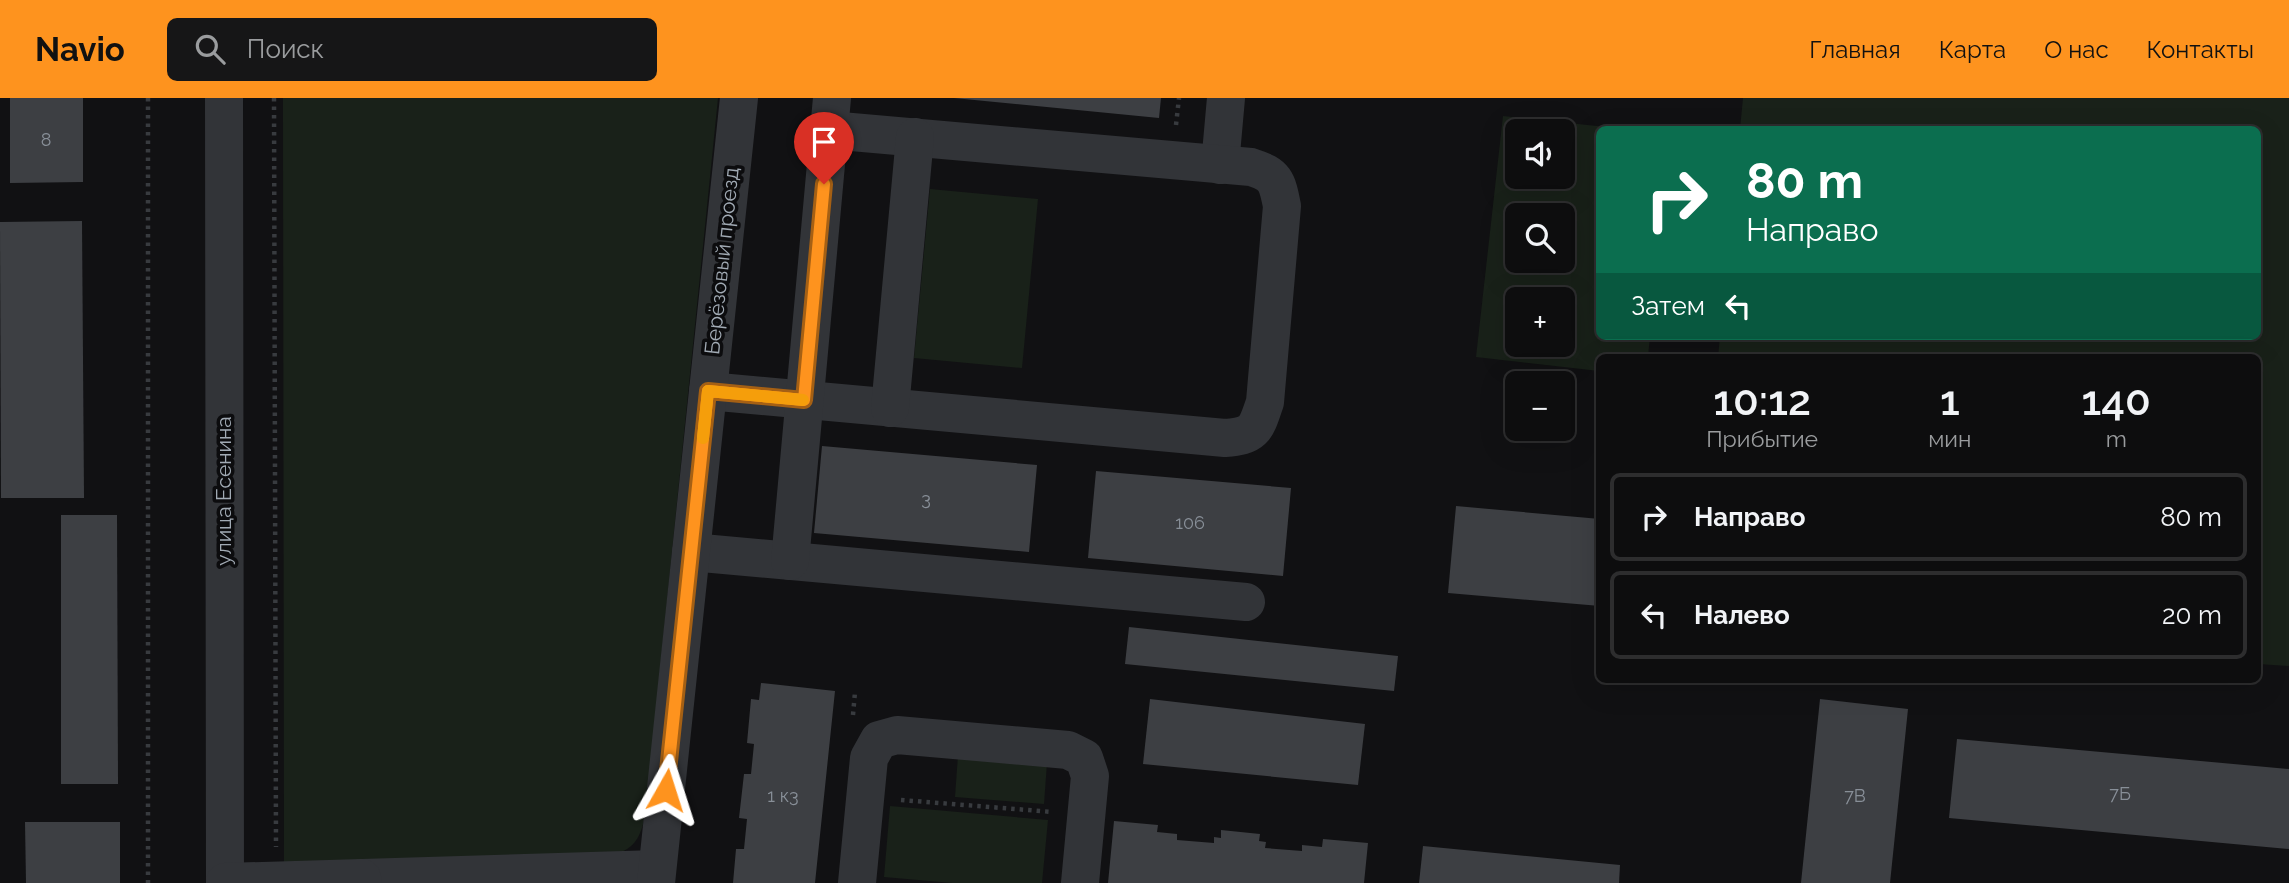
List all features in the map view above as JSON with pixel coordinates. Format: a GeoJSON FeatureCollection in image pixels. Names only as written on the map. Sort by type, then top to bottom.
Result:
{"type":"FeatureCollection","features":[{"type":"Feature","properties":{"kind":"street","name":"улица Есенина"},"geometry":{"type":"LineString","coordinates":[[224,98],[225,883]]}},
{"type":"Feature","properties":{"kind":"street","name":"Берёзовый проезд"},"geometry":{"type":"LineString","coordinates":[[656,876],[739,98]]}},
{"type":"Feature","properties":{"kind":"street"},"geometry":{"type":"LineString","coordinates":[[1220,165],[1226,98]]}},
{"type":"Feature","properties":{"kind":"street"},"geometry":{"type":"LineString","coordinates":[[708,391],[804,400],[890,408],[1225,438],[1245,436],[1257,426],[1265,402],[1282,206],[1278,184],[1269,173],[1220,165],[915,137],[830,114],[804,400],[790,561]]}},
{"type":"Feature","properties":{"kind":"street"},"geometry":{"type":"LineString","coordinates":[[890,408],[915,137]]}},
{"type":"Feature","properties":{"kind":"street"},"geometry":{"type":"LineString","coordinates":[[691,552],[1246,602]]}},
{"type":"Feature","properties":{"kind":"street"},"geometry":{"type":"LineString","coordinates":[[857,883],[869,758],[879,740],[897,735],[1068,750],[1084,758],[1090,776],[1080,883]]}},
{"type":"Feature","properties":{"kind":"street"},"geometry":{"type":"LineString","coordinates":[[225,883],[656,876]]}},
{"type":"Feature","properties":{"kind":"path"},"geometry":{"type":"LineString","coordinates":[[148,98],[148,883]]}},
{"type":"Feature","properties":{"kind":"path"},"geometry":{"type":"LineString","coordinates":[[274,98],[276,881]]}},
{"type":"Feature","properties":{"kind":"path"},"geometry":{"type":"LineString","coordinates":[[865,797],[1087,815]]}},
{"type":"Feature","properties":{"kind":"shaded area"},"geometry":{"type":"Polygon","coordinates":[[[283,98],[718,98],[645,817],[636,841],[622,852],[284,863],[283,98]]]}},
{"type":"Feature","properties":{"kind":"shaded area"},"geometry":{"type":"Polygon","coordinates":[[[1743,98],[2289,98],[2289,666],[2261,664],[2261,354],[1718,354],[1720,340],[2261,340],[2261,126],[1740,126],[1743,98]]]}},
{"type":"Feature","properties":{"kind":"shaded area"},"geometry":{"type":"Polygon","coordinates":[[[1503,116],[1531,119],[1505,119],[1505,189],[1575,189],[1575,124],[1597,126],[1596,340],[1650,340],[1648,354],[1596,354],[1596,371],[1476,357],[1503,116]]]}},
{"type":"Feature","properties":{"kind":"shaded area"},"geometry":{"type":"Polygon","coordinates":[[[930,189],[1038,199],[1022,368],[914,358],[930,189]]]}},
{"type":"Feature","properties":{"kind":"shaded area"},"geometry":{"type":"Polygon","coordinates":[[[958,755],[1047,763],[1044,804],[955,797],[958,755]]]}},
{"type":"Feature","properties":{"kind":"shaded area"},"geometry":{"type":"Polygon","coordinates":[[[890,806],[1048,820],[1042,883],[952,883],[884,877],[890,806]]]}},
{"type":"Feature","properties":{"kind":"building"},"geometry":{"type":"Polygon","coordinates":[[[10,98],[83,98],[83,182],[10,183],[10,98]]]}},
{"type":"Feature","properties":{"kind":"building"},"geometry":{"type":"Polygon","coordinates":[[[954,98],[1161,98],[1159,118],[954,98]]]}},
{"type":"Feature","properties":{"kind":"building"},"geometry":{"type":"Polygon","coordinates":[[[82,221],[84,498],[1,498],[0,222],[82,221]]]}},
{"type":"Feature","properties":{"kind":"building"},"geometry":{"type":"Polygon","coordinates":[[[822,446],[1037,465],[1029,552],[814,533],[822,446]]]}},
{"type":"Feature","properties":{"kind":"building"},"geometry":{"type":"Polygon","coordinates":[[[1096,471],[1291,488],[1283,576],[1088,558],[1096,471]]]}},
{"type":"Feature","properties":{"kind":"building"},"geometry":{"type":"Polygon","coordinates":[[[1456,506],[1596,519],[1596,606],[1448,593],[1456,506]]]}},
{"type":"Feature","properties":{"kind":"building"},"geometry":{"type":"Polygon","coordinates":[[[61,515],[117,515],[118,784],[61,784],[61,515]]]}},
{"type":"Feature","properties":{"kind":"building"},"geometry":{"type":"Polygon","coordinates":[[[1129,627],[1398,656],[1394,691],[1125,664],[1129,627]]]}},
{"type":"Feature","properties":{"kind":"building"},"geometry":{"type":"Polygon","coordinates":[[[761,683],[835,691],[815,883],[733,883],[736,849],[744,849],[747,819],[739,818],[744,774],[751,774],[754,744],[747,743],[751,699],[759,700],[761,683]]]}},
{"type":"Feature","properties":{"kind":"building"},"geometry":{"type":"Polygon","coordinates":[[[1150,699],[1365,724],[1358,785],[1143,764],[1150,699]]]}},
{"type":"Feature","properties":{"kind":"building"},"geometry":{"type":"Polygon","coordinates":[[[1820,699],[1908,709],[1890,883],[1801,883],[1820,699]]]}},
{"type":"Feature","properties":{"kind":"building"},"geometry":{"type":"Polygon","coordinates":[[[1957,739],[2289,769],[2289,849],[1949,818],[1957,739]]]}},
{"type":"Feature","properties":{"kind":"building"},"geometry":{"type":"Polygon","coordinates":[[[1114,821],[1158,825],[1157,832],[1177,834],[1177,840],[1214,843],[1214,837],[1221,838],[1221,830],[1260,834],[1259,841],[1266,842],[1265,848],[1302,851],[1302,845],[1322,847],[1323,839],[1368,843],[1364,883],[1108,883],[1114,821]]]}},
{"type":"Feature","properties":{"kind":"building"},"geometry":{"type":"Polygon","coordinates":[[[25,822],[120,822],[120,883],[26,883],[25,822]]]}},
{"type":"Feature","properties":{"kind":"building"},"geometry":{"type":"Polygon","coordinates":[[[1423,846],[1620,865],[1619,883],[1419,883],[1423,846]]]}},
{"type":"Feature","properties":{"kind":"slow traffic"},"geometry":{"type":"LineString","coordinates":[[703,438],[708,391],[803,400]]}},
{"type":"Feature","properties":{"kind":"route"},"geometry":{"type":"LineString","coordinates":[[666,790],[708,391],[804,400],[824,184]]}}]}
